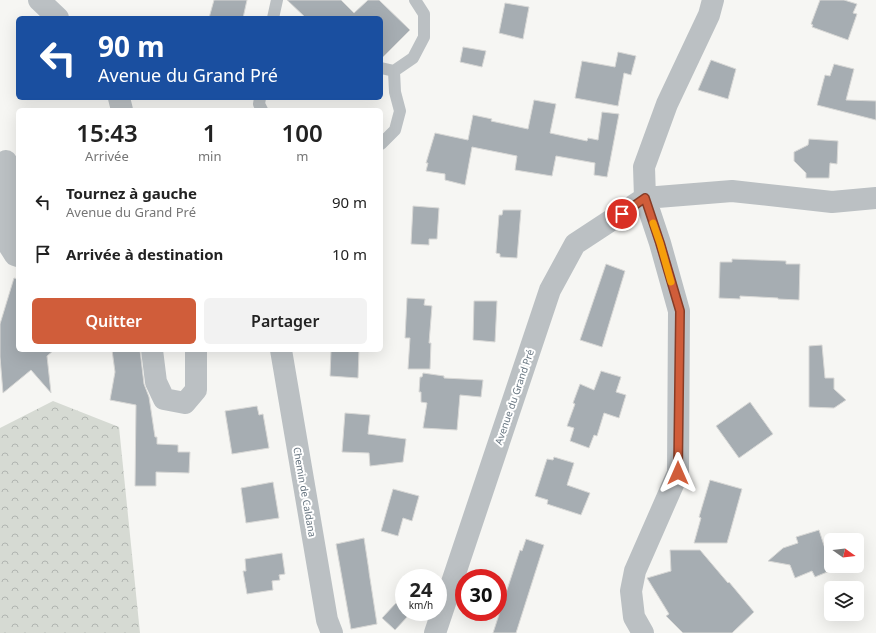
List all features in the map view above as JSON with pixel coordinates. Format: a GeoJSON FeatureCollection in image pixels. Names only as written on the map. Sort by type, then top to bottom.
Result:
{"type":"FeatureCollection","features":[{"type":"Feature","properties":{"kind":"street"},"geometry":{"type":"LineString","coordinates":[[39,0],[56,16]]}},
{"type":"Feature","properties":{"kind":"street"},"geometry":{"type":"LineString","coordinates":[[643,633],[634,618],[630,591],[635,571],[678,473],[680,311],[645,198],[644,167],[667,104],[709,15],[714,0]]}},
{"type":"Feature","properties":{"kind":"street"},"geometry":{"type":"LineString","coordinates":[[8,162],[8,244],[16,255]]}},
{"type":"Feature","properties":{"kind":"street"},"geometry":{"type":"LineString","coordinates":[[645,198],[732,191],[832,202],[876,198]]}},
{"type":"Feature","properties":{"kind":"street","name":"Avenue du Grand Pré"},"geometry":{"type":"LineString","coordinates":[[435,633],[550,290],[576,244],[645,198]]}},
{"type":"Feature","properties":{"kind":"street"},"geometry":{"type":"LineString","coordinates":[[152,352],[156,382],[164,399],[185,403],[196,390],[196,352]]}},
{"type":"Feature","properties":{"kind":"street","name":"Chemin de Caldana"},"geometry":{"type":"LineString","coordinates":[[281,352],[327,620],[332,633]]}},
{"type":"Feature","properties":{"kind":"lane"},"geometry":{"type":"LineString","coordinates":[[273,16],[277,0]]}},
{"type":"Feature","properties":{"kind":"lane"},"geometry":{"type":"LineString","coordinates":[[383,68],[394,71],[413,58],[424,36],[424,14],[415,0]]}},
{"type":"Feature","properties":{"kind":"lane"},"geometry":{"type":"LineString","coordinates":[[383,142],[395,130],[400,110],[395,92],[394,71]]}},
{"type":"Feature","properties":{"kind":"green space"},"geometry":{"type":"Polygon","coordinates":[[[53,401],[119,427],[140,633],[0,633],[0,428],[53,401]]]}},
{"type":"Feature","properties":{"kind":"building"},"geometry":{"type":"Polygon","coordinates":[[[214,0],[247,0],[243,16],[210,16],[214,0]]]}},
{"type":"Feature","properties":{"kind":"building"},"geometry":{"type":"Polygon","coordinates":[[[287,0],[341,0],[354,13],[368,0],[379,0],[410,30],[383,57],[383,16],[304,16],[287,0]]]}},
{"type":"Feature","properties":{"kind":"building"},"geometry":{"type":"Polygon","coordinates":[[[820,0],[844,0],[857,4],[853,13],[857,14],[848,40],[812,27],[813,25],[811,24],[820,0]]]}},
{"type":"Feature","properties":{"kind":"building"},"geometry":{"type":"Polygon","coordinates":[[[505,3],[529,7],[523,39],[499,33],[505,3]]]}},
{"type":"Feature","properties":{"kind":"building"},"geometry":{"type":"Polygon","coordinates":[[[463,47],[486,51],[482,67],[460,62],[463,47]]]}},
{"type":"Feature","properties":{"kind":"building"},"geometry":{"type":"Polygon","coordinates":[[[618,52],[636,56],[631,75],[624,73],[618,106],[575,98],[582,61],[615,67],[618,52]]]}},
{"type":"Feature","properties":{"kind":"building"},"geometry":{"type":"Polygon","coordinates":[[[711,60],[736,69],[728,99],[698,90],[711,60]]]}},
{"type":"Feature","properties":{"kind":"building"},"geometry":{"type":"Polygon","coordinates":[[[834,64],[854,69],[846,100],[876,101],[876,120],[817,105],[825,75],[830,76],[834,64]]]}},
{"type":"Feature","properties":{"kind":"building"},"geometry":{"type":"Polygon","coordinates":[[[534,100],[556,104],[550,133],[587,141],[588,138],[598,140],[602,112],[619,114],[607,177],[594,175],[595,163],[556,156],[552,176],[515,170],[517,156],[472,147],[465,185],[445,180],[445,174],[426,171],[428,163],[426,163],[435,133],[468,140],[473,115],[492,119],[491,121],[528,129],[534,100]]]}},
{"type":"Feature","properties":{"kind":"building"},"geometry":{"type":"Polygon","coordinates":[[[809,139],[838,141],[837,164],[830,163],[829,178],[806,178],[806,173],[794,161],[794,152],[808,145],[809,139]]]}},
{"type":"Feature","properties":{"kind":"building"},"geometry":{"type":"Polygon","coordinates":[[[413,206],[439,208],[437,239],[429,239],[429,245],[411,244],[413,206]]]}},
{"type":"Feature","properties":{"kind":"building"},"geometry":{"type":"Polygon","coordinates":[[[503,210],[521,210],[517,258],[500,257],[500,254],[496,253],[499,215],[502,215],[503,210]]]}},
{"type":"Feature","properties":{"kind":"building"},"geometry":{"type":"Polygon","coordinates":[[[732,259],[786,261],[786,264],[800,264],[799,300],[740,296],[740,299],[719,298],[720,262],[732,262],[732,259]]]}},
{"type":"Feature","properties":{"kind":"building"},"geometry":{"type":"Polygon","coordinates":[[[606,264],[625,271],[602,347],[580,340],[606,264]]]}},
{"type":"Feature","properties":{"kind":"building"},"geometry":{"type":"Polygon","coordinates":[[[14,278],[16,278],[16,352],[52,352],[47,356],[51,393],[31,370],[3,393],[0,357],[0,324],[14,278]]]}},
{"type":"Feature","properties":{"kind":"building"},"geometry":{"type":"Polygon","coordinates":[[[407,298],[425,299],[424,305],[432,306],[429,343],[431,343],[430,369],[408,369],[410,338],[405,338],[407,298]]]}},
{"type":"Feature","properties":{"kind":"building"},"geometry":{"type":"Polygon","coordinates":[[[474,301],[497,301],[495,342],[473,340],[474,301]]]}},
{"type":"Feature","properties":{"kind":"building"},"geometry":{"type":"Polygon","coordinates":[[[822,345],[825,378],[834,378],[834,389],[846,400],[834,408],[809,407],[809,346],[822,345]]]}},
{"type":"Feature","properties":{"kind":"building"},"geometry":{"type":"Polygon","coordinates":[[[112,352],[140,352],[144,384],[149,397],[157,444],[178,445],[178,452],[190,452],[189,473],[156,472],[156,486],[135,486],[136,405],[110,400],[115,372],[112,352]]]}},
{"type":"Feature","properties":{"kind":"building"},"geometry":{"type":"Polygon","coordinates":[[[331,352],[359,352],[358,378],[330,376],[331,352]]]}},
{"type":"Feature","properties":{"kind":"building"},"geometry":{"type":"Polygon","coordinates":[[[601,371],[621,377],[616,392],[626,395],[619,418],[604,413],[597,436],[594,435],[589,448],[570,441],[574,428],[567,426],[580,384],[594,390],[601,371]]]}},
{"type":"Feature","properties":{"kind":"building"},"geometry":{"type":"Polygon","coordinates":[[[423,373],[444,376],[444,378],[483,380],[481,397],[460,395],[457,430],[423,428],[427,403],[421,402],[421,392],[419,392],[420,377],[422,377],[423,373]]]}},
{"type":"Feature","properties":{"kind":"building"},"geometry":{"type":"Polygon","coordinates":[[[750,402],[773,434],[739,458],[716,426],[750,402]]]}},
{"type":"Feature","properties":{"kind":"building"},"geometry":{"type":"Polygon","coordinates":[[[257,406],[259,415],[263,414],[269,448],[232,454],[225,411],[257,406]]]}},
{"type":"Feature","properties":{"kind":"building"},"geometry":{"type":"Polygon","coordinates":[[[345,413],[370,415],[368,434],[406,439],[403,462],[370,466],[369,453],[342,452],[345,413]]]}},
{"type":"Feature","properties":{"kind":"building"},"geometry":{"type":"Polygon","coordinates":[[[554,457],[574,463],[567,485],[590,493],[581,515],[547,504],[548,500],[535,496],[547,459],[553,460],[554,457]]]}},
{"type":"Feature","properties":{"kind":"building"},"geometry":{"type":"Polygon","coordinates":[[[710,480],[742,489],[727,543],[694,543],[701,518],[699,517],[710,480]]]}},
{"type":"Feature","properties":{"kind":"building"},"geometry":{"type":"Polygon","coordinates":[[[273,482],[279,518],[246,523],[241,488],[273,482]]]}},
{"type":"Feature","properties":{"kind":"building"},"geometry":{"type":"Polygon","coordinates":[[[393,489],[419,496],[412,521],[403,518],[398,536],[381,531],[393,489]]]}},
{"type":"Feature","properties":{"kind":"building"},"geometry":{"type":"Polygon","coordinates":[[[819,530],[824,545],[825,573],[815,577],[812,571],[795,578],[790,565],[768,561],[783,548],[798,543],[796,537],[819,530]]]}},
{"type":"Feature","properties":{"kind":"building"},"geometry":{"type":"Polygon","coordinates":[[[364,538],[377,624],[351,629],[336,544],[364,538]]]}},
{"type":"Feature","properties":{"kind":"building"},"geometry":{"type":"Polygon","coordinates":[[[526,539],[544,545],[516,633],[493,633],[497,621],[507,621],[507,590],[520,550],[522,551],[526,539]]]}},
{"type":"Feature","properties":{"kind":"building"},"geometry":{"type":"Polygon","coordinates":[[[670,550],[700,550],[754,612],[732,633],[683,633],[666,616],[669,614],[647,578],[671,571],[670,550]]]}},
{"type":"Feature","properties":{"kind":"building"},"geometry":{"type":"Polygon","coordinates":[[[282,553],[285,574],[279,575],[280,580],[272,581],[273,590],[247,594],[243,571],[246,571],[245,559],[282,553]]]}},
{"type":"Feature","properties":{"kind":"building"},"geometry":{"type":"Polygon","coordinates":[[[395,604],[395,621],[403,621],[395,630],[382,618],[395,604]]]}},
{"type":"Feature","properties":{"kind":"slow traffic"},"geometry":{"type":"LineString","coordinates":[[653,223],[671,282]]}},
{"type":"Feature","properties":{"kind":"route"},"geometry":{"type":"LineString","coordinates":[[622,214],[645,198],[680,311],[678,473]]}}]}
